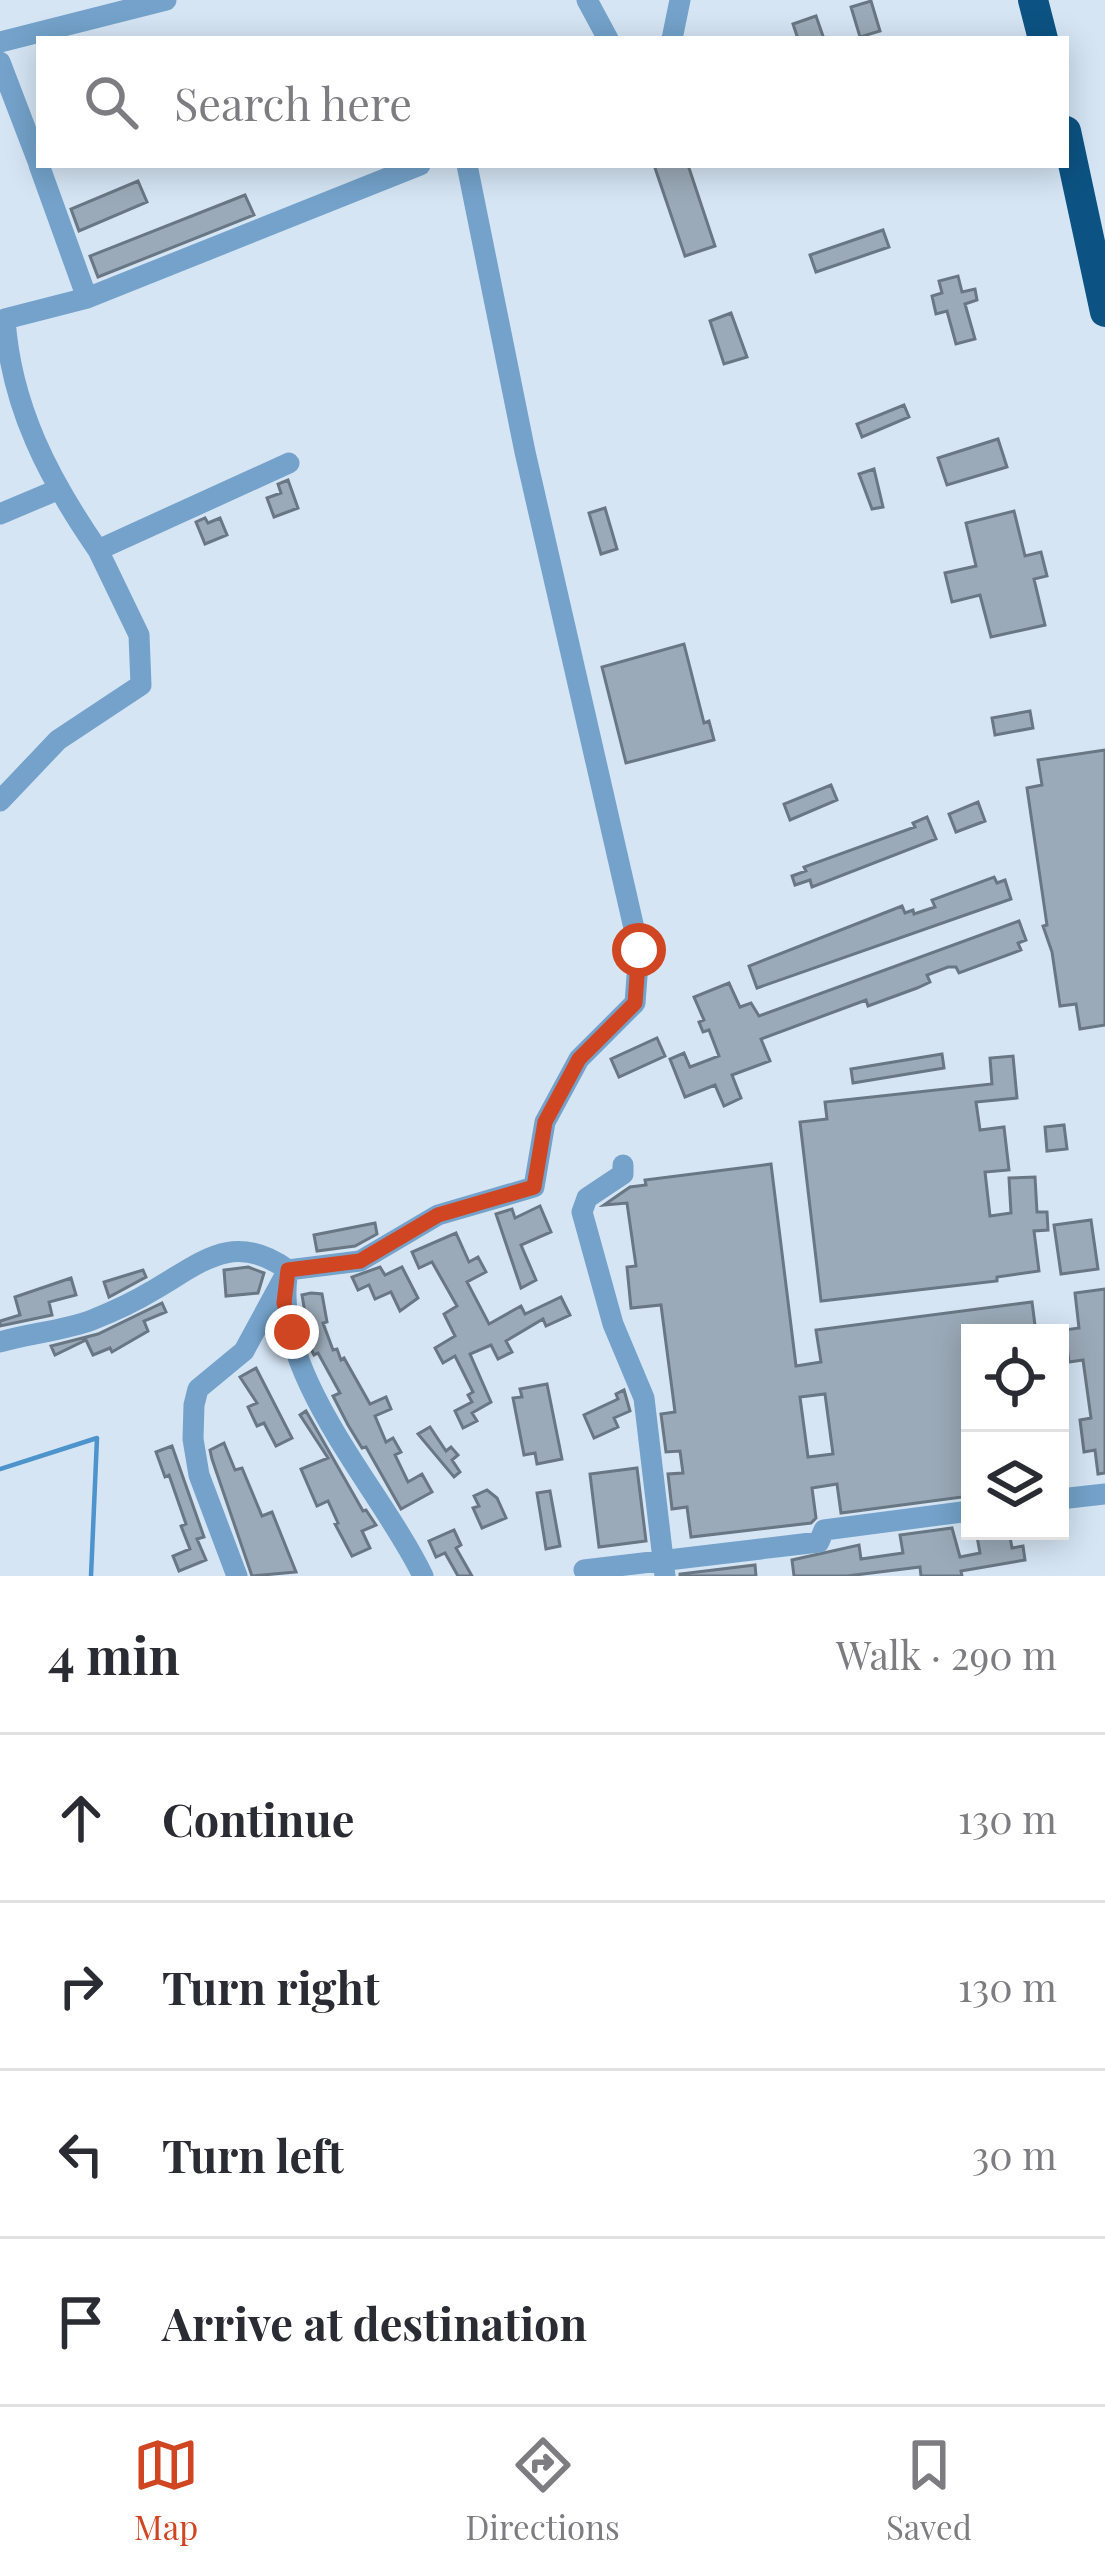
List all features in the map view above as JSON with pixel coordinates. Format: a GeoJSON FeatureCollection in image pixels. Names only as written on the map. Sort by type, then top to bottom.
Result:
{"type":"FeatureCollection","features":[{"type":"Feature","properties":{"kind":"highway"},"geometry":{"type":"LineString","coordinates":[[1033,0],[1042,36]]}},
{"type":"Feature","properties":{"kind":"highway"},"geometry":{"type":"LineString","coordinates":[[1069,144],[1105,313]]}},
{"type":"Feature","properties":{"kind":"street"},"geometry":{"type":"LineString","coordinates":[[0,41],[166,0]]}},
{"type":"Feature","properties":{"kind":"street"},"geometry":{"type":"LineString","coordinates":[[587,0],[606,36]]}},
{"type":"Feature","properties":{"kind":"street"},"geometry":{"type":"LineString","coordinates":[[673,36],[680,0]]}},
{"type":"Feature","properties":{"kind":"street"},"geometry":{"type":"LineString","coordinates":[[0,62],[36,157]]}},
{"type":"Feature","properties":{"kind":"street"},"geometry":{"type":"LineString","coordinates":[[40,168],[87,298]]}},
{"type":"Feature","properties":{"kind":"street"},"geometry":{"type":"LineString","coordinates":[[0,801],[58,740],[140,685],[139,635],[98,550],[56,490],[22,408],[8,357],[5,320],[87,298],[412,168]]}},
{"type":"Feature","properties":{"kind":"street"},"geometry":{"type":"LineString","coordinates":[[0,1342],[89,1321],[148,1294],[218,1252],[269,1257],[288,1270],[360,1261],[438,1215],[534,1187],[545,1122],[579,1059],[635,1003],[639,950],[529,471],[468,168]]}},
{"type":"Feature","properties":{"kind":"street"},"geometry":{"type":"LineString","coordinates":[[98,550],[289,464]]}},
{"type":"Feature","properties":{"kind":"street"},"geometry":{"type":"LineString","coordinates":[[0,514],[56,490]]}},
{"type":"Feature","properties":{"kind":"street"},"geometry":{"type":"LineString","coordinates":[[623,1166],[623,1174],[587,1198],[582,1212],[613,1324],[644,1398],[664,1568]]}},
{"type":"Feature","properties":{"kind":"street"},"geometry":{"type":"LineString","coordinates":[[237,1576],[199,1475],[194,1406],[198,1389],[244,1351],[288,1270]]}},
{"type":"Feature","properties":{"kind":"street"},"geometry":{"type":"LineString","coordinates":[[288,1270],[284,1303],[299,1355],[359,1474],[424,1576]]}},
{"type":"Feature","properties":{"kind":"street"},"geometry":{"type":"LineString","coordinates":[[1069,1498],[1105,1493]]}},
{"type":"Feature","properties":{"kind":"street"},"geometry":{"type":"LineString","coordinates":[[584,1570],[664,1568],[818,1543],[824,1530],[961,1512]]}},
{"type":"Feature","properties":{"kind":"building"},"geometry":{"type":"Polygon","coordinates":[[[871,1],[880,31],[860,36],[851,7],[871,1]]]}},
{"type":"Feature","properties":{"kind":"building"},"geometry":{"type":"Polygon","coordinates":[[[816,16],[823,36],[797,36],[793,24],[816,16]]]}},
{"type":"Feature","properties":{"kind":"building"},"geometry":{"type":"Polygon","coordinates":[[[655,168],[689,168],[715,246],[685,256],[655,168]]]}},
{"type":"Feature","properties":{"kind":"building"},"geometry":{"type":"Polygon","coordinates":[[[138,181],[147,202],[79,231],[71,209],[138,181]]]}},
{"type":"Feature","properties":{"kind":"building"},"geometry":{"type":"Polygon","coordinates":[[[245,195],[254,215],[98,277],[90,256],[245,195]]]}},
{"type":"Feature","properties":{"kind":"building"},"geometry":{"type":"Polygon","coordinates":[[[883,230],[889,247],[816,272],[810,255],[883,230]]]}},
{"type":"Feature","properties":{"kind":"building"},"geometry":{"type":"Polygon","coordinates":[[[958,276],[962,292],[975,289],[977,300],[965,304],[975,339],[956,344],[947,311],[936,314],[932,296],[942,293],[939,281],[958,276]]]}},
{"type":"Feature","properties":{"kind":"building"},"geometry":{"type":"Polygon","coordinates":[[[731,313],[747,357],[724,364],[710,321],[731,313]]]}},
{"type":"Feature","properties":{"kind":"building"},"geometry":{"type":"Polygon","coordinates":[[[904,405],[909,417],[862,437],[857,424],[904,405]]]}},
{"type":"Feature","properties":{"kind":"building"},"geometry":{"type":"Polygon","coordinates":[[[998,439],[1007,467],[947,485],[938,458],[998,439]]]}},
{"type":"Feature","properties":{"kind":"building"},"geometry":{"type":"Polygon","coordinates":[[[874,469],[883,507],[872,509],[859,474],[874,469]]]}},
{"type":"Feature","properties":{"kind":"building"},"geometry":{"type":"Polygon","coordinates":[[[288,480],[298,508],[274,517],[267,498],[281,493],[278,484],[288,480]]]}},
{"type":"Feature","properties":{"kind":"building"},"geometry":{"type":"Polygon","coordinates":[[[605,508],[617,549],[601,554],[589,513],[605,508]]]}},
{"type":"Feature","properties":{"kind":"building"},"geometry":{"type":"Polygon","coordinates":[[[1014,511],[1025,556],[1041,552],[1047,576],[1034,579],[1045,625],[991,637],[980,595],[952,602],[945,573],[976,566],[966,523],[1014,511]]]}},
{"type":"Feature","properties":{"kind":"building"},"geometry":{"type":"Polygon","coordinates":[[[205,518],[208,523],[220,518],[227,535],[205,544],[196,522],[205,518]]]}},
{"type":"Feature","properties":{"kind":"building"},"geometry":{"type":"Polygon","coordinates":[[[684,644],[704,723],[709,721],[714,740],[626,763],[602,667],[684,644]]]}},
{"type":"Feature","properties":{"kind":"building"},"geometry":{"type":"Polygon","coordinates":[[[1030,711],[1033,728],[995,735],[992,718],[1030,711]]]}},
{"type":"Feature","properties":{"kind":"building"},"geometry":{"type":"Polygon","coordinates":[[[1105,750],[1105,1025],[1080,1029],[1076,1004],[1060,1006],[1043,926],[1047,925],[1027,788],[1042,785],[1038,760],[1105,750]]]}},
{"type":"Feature","properties":{"kind":"building"},"geometry":{"type":"Polygon","coordinates":[[[831,785],[837,800],[790,820],[784,804],[831,785]]]}},
{"type":"Feature","properties":{"kind":"building"},"geometry":{"type":"Polygon","coordinates":[[[978,802],[985,821],[956,832],[949,814],[978,802]]]}},
{"type":"Feature","properties":{"kind":"building"},"geometry":{"type":"Polygon","coordinates":[[[927,817],[936,839],[812,887],[810,880],[795,885],[792,876],[806,871],[804,867],[915,827],[913,823],[927,817]]]}},
{"type":"Feature","properties":{"kind":"building"},"geometry":{"type":"Polygon","coordinates":[[[994,877],[997,883],[1005,880],[1011,899],[757,988],[749,966],[902,906],[905,913],[913,910],[914,914],[935,907],[932,900],[994,877]]]}},
{"type":"Feature","properties":{"kind":"building"},"geometry":{"type":"Polygon","coordinates":[[[1019,921],[1026,940],[1018,943],[1021,950],[959,973],[956,967],[948,967],[927,975],[930,982],[917,988],[868,1006],[866,1000],[761,1039],[770,1061],[732,1075],[741,1098],[724,1106],[715,1085],[685,1097],[670,1059],[684,1053],[690,1067],[719,1056],[709,1030],[703,1032],[699,1022],[704,1020],[694,997],[729,983],[740,1007],[751,1003],[759,1016],[1019,921]]]}},
{"type":"Feature","properties":{"kind":"building"},"geometry":{"type":"Polygon","coordinates":[[[657,1038],[665,1056],[619,1077],[611,1059],[657,1038]]]}},
{"type":"Feature","properties":{"kind":"building"},"geometry":{"type":"Polygon","coordinates":[[[942,1054],[944,1068],[853,1083],[851,1069],[942,1054]]]}},
{"type":"Feature","properties":{"kind":"building"},"geometry":{"type":"Polygon","coordinates":[[[1013,1056],[1017,1098],[976,1102],[980,1130],[1004,1127],[1009,1170],[985,1172],[990,1216],[1011,1213],[1009,1178],[1035,1177],[1037,1212],[1047,1212],[1048,1230],[1034,1231],[1039,1271],[997,1277],[997,1281],[821,1301],[800,1122],[827,1119],[825,1102],[992,1084],[990,1058],[1013,1056]]]}},
{"type":"Feature","properties":{"kind":"building"},"geometry":{"type":"Polygon","coordinates":[[[1064,1125],[1067,1149],[1047,1151],[1045,1127],[1064,1125]]]}},
{"type":"Feature","properties":{"kind":"building"},"geometry":{"type":"Polygon","coordinates":[[[771,1164],[796,1366],[821,1362],[816,1330],[1032,1302],[1035,1324],[961,1324],[961,1497],[841,1513],[837,1484],[812,1488],[816,1518],[811,1523],[691,1537],[687,1507],[672,1509],[668,1474],[683,1473],[680,1451],[666,1452],[661,1414],[675,1412],[661,1305],[631,1308],[627,1267],[636,1266],[627,1203],[604,1205],[630,1187],[646,1185],[645,1180],[771,1164]],[[825,1394],[800,1397],[808,1457],[833,1454],[825,1394]]]}},
{"type":"Feature","properties":{"kind":"building"},"geometry":{"type":"Polygon","coordinates":[[[540,1206],[551,1232],[521,1245],[536,1280],[521,1288],[496,1214],[512,1209],[515,1218],[540,1206]]]}},
{"type":"Feature","properties":{"kind":"building"},"geometry":{"type":"Polygon","coordinates":[[[1091,1220],[1098,1269],[1061,1274],[1054,1225],[1091,1220]]]}},
{"type":"Feature","properties":{"kind":"building"},"geometry":{"type":"Polygon","coordinates":[[[375,1223],[377,1234],[355,1246],[317,1251],[314,1235],[375,1223]]]}},
{"type":"Feature","properties":{"kind":"building"},"geometry":{"type":"Polygon","coordinates":[[[456,1233],[469,1262],[478,1257],[486,1272],[467,1282],[489,1324],[521,1306],[525,1314],[561,1297],[570,1315],[546,1326],[543,1319],[506,1341],[512,1352],[498,1359],[491,1345],[470,1354],[491,1402],[472,1413],[477,1421],[463,1428],[455,1411],[472,1402],[468,1395],[473,1392],[455,1356],[443,1363],[435,1348],[455,1336],[444,1314],[457,1306],[432,1262],[419,1268],[412,1252],[456,1233]]]}},
{"type":"Feature","properties":{"kind":"building"},"geometry":{"type":"Polygon","coordinates":[[[248,1267],[264,1273],[258,1293],[226,1296],[224,1270],[248,1267]]]}},
{"type":"Feature","properties":{"kind":"building"},"geometry":{"type":"Polygon","coordinates":[[[380,1267],[385,1275],[402,1267],[418,1298],[400,1311],[391,1292],[375,1299],[369,1285],[358,1290],[352,1277],[380,1267]]]}},
{"type":"Feature","properties":{"kind":"building"},"geometry":{"type":"Polygon","coordinates":[[[143,1270],[146,1277],[109,1297],[104,1282],[143,1270]]]}},
{"type":"Feature","properties":{"kind":"building"},"geometry":{"type":"Polygon","coordinates":[[[71,1278],[76,1295],[49,1302],[52,1315],[0,1326],[0,1321],[20,1315],[15,1297],[71,1278]]]}},
{"type":"Feature","properties":{"kind":"building"},"geometry":{"type":"Polygon","coordinates":[[[1105,1289],[1105,1473],[1098,1474],[1095,1450],[1084,1452],[1080,1420],[1091,1418],[1083,1360],[1069,1362],[1069,1329],[1079,1328],[1075,1293],[1105,1289]]]}},
{"type":"Feature","properties":{"kind":"building"},"geometry":{"type":"Polygon","coordinates":[[[322,1294],[327,1322],[323,1323],[333,1350],[344,1358],[370,1404],[386,1397],[391,1409],[375,1416],[386,1442],[393,1438],[401,1452],[395,1455],[408,1482],[422,1474],[432,1492],[401,1509],[348,1425],[333,1396],[340,1393],[318,1353],[314,1355],[311,1349],[302,1295],[322,1294]]]}},
{"type":"Feature","properties":{"kind":"building"},"geometry":{"type":"Polygon","coordinates":[[[162,1303],[166,1312],[144,1321],[148,1331],[112,1352],[110,1348],[93,1355],[86,1340],[55,1355],[51,1346],[98,1334],[162,1303]]]}},
{"type":"Feature","properties":{"kind":"building"},"geometry":{"type":"Polygon","coordinates":[[[256,1368],[292,1438],[276,1446],[264,1423],[257,1426],[248,1407],[257,1403],[240,1377],[256,1368]]]}},
{"type":"Feature","properties":{"kind":"building"},"geometry":{"type":"Polygon","coordinates":[[[547,1384],[562,1459],[537,1464],[535,1453],[524,1455],[513,1398],[522,1397],[520,1389],[547,1384]]]}},
{"type":"Feature","properties":{"kind":"building"},"geometry":{"type":"Polygon","coordinates":[[[624,1390],[630,1411],[614,1418],[618,1427],[594,1438],[584,1415],[618,1399],[616,1394],[624,1390]]]}},
{"type":"Feature","properties":{"kind":"building"},"geometry":{"type":"Polygon","coordinates":[[[306,1411],[363,1511],[376,1525],[362,1531],[370,1548],[352,1556],[328,1501],[317,1506],[301,1469],[328,1458],[300,1415],[306,1411]]]}},
{"type":"Feature","properties":{"kind":"building"},"geometry":{"type":"Polygon","coordinates":[[[430,1427],[446,1451],[451,1447],[458,1455],[452,1460],[460,1472],[454,1477],[418,1434],[430,1427]]]}},
{"type":"Feature","properties":{"kind":"building"},"geometry":{"type":"Polygon","coordinates":[[[224,1443],[235,1470],[242,1468],[262,1516],[272,1512],[296,1572],[252,1576],[210,1450],[224,1443]]]}},
{"type":"Feature","properties":{"kind":"building"},"geometry":{"type":"Polygon","coordinates":[[[172,1446],[204,1537],[197,1539],[206,1560],[179,1571],[173,1556],[190,1549],[181,1526],[186,1524],[156,1452],[172,1446]]]}},
{"type":"Feature","properties":{"kind":"building"},"geometry":{"type":"Polygon","coordinates":[[[637,1468],[646,1541],[599,1547],[590,1474],[637,1468]]]}},
{"type":"Feature","properties":{"kind":"building"},"geometry":{"type":"Polygon","coordinates":[[[487,1490],[497,1498],[506,1518],[482,1528],[473,1508],[479,1506],[474,1496],[487,1490]]]}},
{"type":"Feature","properties":{"kind":"building"},"geometry":{"type":"Polygon","coordinates":[[[550,1491],[560,1546],[546,1549],[537,1493],[550,1491]]]}},
{"type":"Feature","properties":{"kind":"building"},"geometry":{"type":"Polygon","coordinates":[[[952,1528],[960,1557],[980,1553],[978,1540],[1011,1540],[1012,1548],[1023,1546],[1025,1560],[961,1571],[962,1576],[921,1576],[920,1567],[847,1576],[794,1576],[792,1560],[859,1545],[861,1559],[903,1553],[900,1535],[952,1528]]]}},
{"type":"Feature","properties":{"kind":"building"},"geometry":{"type":"Polygon","coordinates":[[[454,1530],[461,1545],[456,1548],[472,1576],[458,1576],[445,1553],[436,1557],[429,1541],[454,1530]]]}},
{"type":"Feature","properties":{"kind":"building"},"geometry":{"type":"Polygon","coordinates":[[[755,1565],[756,1576],[680,1576],[680,1574],[755,1565]]]}},
{"type":"Feature","properties":{"kind":"waterway"},"geometry":{"type":"LineString","coordinates":[[0,1469],[97,1438],[91,1576]]}},
{"type":"Feature","properties":{"kind":"route"},"geometry":{"type":"LineString","coordinates":[[292,1332],[284,1303],[288,1270],[360,1261],[438,1215],[534,1187],[545,1122],[579,1059],[635,1003],[639,950]]}}]}
